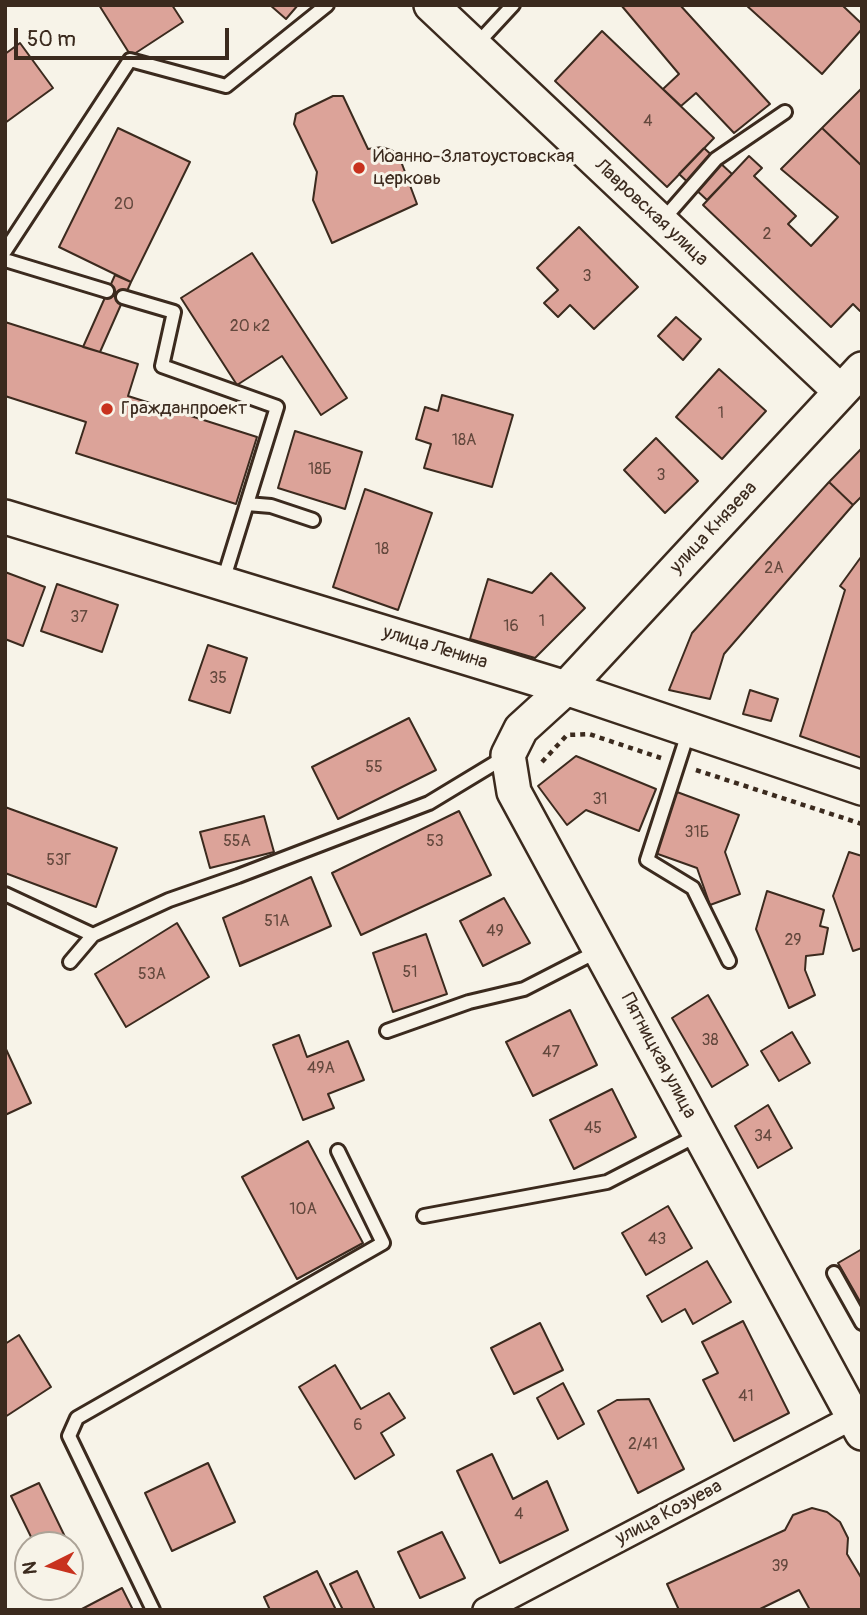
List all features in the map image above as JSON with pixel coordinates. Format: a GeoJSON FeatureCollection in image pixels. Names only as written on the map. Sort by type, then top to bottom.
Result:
{"type":"FeatureCollection","features":[{"type":"Feature","properties":{"kind":"main road","name":"Лавровская улица"},"geometry":{"type":"LineString","coordinates":[[431,5],[661,222],[851,380]]}},
{"type":"Feature","properties":{"kind":"main road","name":"улица Князева"},"geometry":{"type":"LineString","coordinates":[[566,688],[851,380]]}},
{"type":"Feature","properties":{"kind":"main road","name":"улица Ленина"},"geometry":{"type":"LineString","coordinates":[[5,517],[566,688],[862,788]]}},
{"type":"Feature","properties":{"kind":"main road"},"geometry":{"type":"LineString","coordinates":[[522,762],[521,729],[566,688]]}},
{"type":"Feature","properties":{"kind":"main road","name":"Пятницкая улица"},"geometry":{"type":"LineString","coordinates":[[522,762],[514,792],[857,1425]]}},
{"type":"Feature","properties":{"kind":"street","name":"улица Козуева"},"geometry":{"type":"LineString","coordinates":[[485,1610],[857,1425]]}},
{"type":"Feature","properties":{"kind":"lane"},"geometry":{"type":"LineString","coordinates":[[5,251],[130,60],[226,86],[327,5]]}},
{"type":"Feature","properties":{"kind":"lane"},"geometry":{"type":"LineString","coordinates":[[475,46],[513,5]]}},
{"type":"Feature","properties":{"kind":"lane"},"geometry":{"type":"LineString","coordinates":[[661,222],[716,159],[785,112]]}},
{"type":"Feature","properties":{"kind":"lane"},"geometry":{"type":"LineString","coordinates":[[5,260],[107,291]]}},
{"type":"Feature","properties":{"kind":"lane"},"geometry":{"type":"LineString","coordinates":[[123,297],[174,312],[162,366],[277,407],[221,584]]}},
{"type":"Feature","properties":{"kind":"lane"},"geometry":{"type":"LineString","coordinates":[[247,505],[271,506],[313,520]]}},
{"type":"Feature","properties":{"kind":"lane"},"geometry":{"type":"LineString","coordinates":[[690,730],[647,860],[693,888],[729,961]]}},
{"type":"Feature","properties":{"kind":"lane"},"geometry":{"type":"LineString","coordinates":[[70,962],[93,935],[169,900],[429,803],[522,762]]}},
{"type":"Feature","properties":{"kind":"lane"},"geometry":{"type":"LineString","coordinates":[[5,894],[93,935]]}},
{"type":"Feature","properties":{"kind":"lane"},"geometry":{"type":"LineString","coordinates":[[387,1031],[469,1002],[524,989],[600,950]]}},
{"type":"Feature","properties":{"kind":"lane"},"geometry":{"type":"LineString","coordinates":[[424,1216],[607,1182],[700,1134]]}},
{"type":"Feature","properties":{"kind":"lane"},"geometry":{"type":"LineString","coordinates":[[153,1610],[69,1436],[77,1418],[383,1243],[338,1151]]}},
{"type":"Feature","properties":{"kind":"lane"},"geometry":{"type":"LineString","coordinates":[[834,1273],[862,1323]]}},
{"type":"Feature","properties":{"kind":"path"},"geometry":{"type":"LineString","coordinates":[[522,762],[548,753],[567,736],[589,734],[862,824]]}},
{"type":"Feature","properties":{"kind":"building"},"geometry":{"type":"Polygon","coordinates":[[[99,5],[172,5],[183,22],[131,56],[99,5]]]}},
{"type":"Feature","properties":{"kind":"building"},"geometry":{"type":"Polygon","coordinates":[[[270,5],[298,5],[286,19],[270,5]]]}},
{"type":"Feature","properties":{"kind":"building"},"geometry":{"type":"Polygon","coordinates":[[[621,5],[680,5],[770,104],[734,133],[696,93],[681,106],[663,89],[679,74],[621,5]]]}},
{"type":"Feature","properties":{"kind":"building"},"geometry":{"type":"Polygon","coordinates":[[[746,5],[842,5],[862,24],[862,29],[822,74],[746,5]]]}},
{"type":"Feature","properties":{"kind":"building"},"geometry":{"type":"Polygon","coordinates":[[[602,31],[714,138],[667,187],[555,81],[602,31]]]}},
{"type":"Feature","properties":{"kind":"building"},"geometry":{"type":"Polygon","coordinates":[[[20,43],[53,88],[5,123],[5,54],[20,43]]]}},
{"type":"Feature","properties":{"kind":"building"},"geometry":{"type":"Polygon","coordinates":[[[862,88],[862,166],[822,128],[862,88]]]}},
{"type":"Feature","properties":{"kind":"building","name":"Иоанно-Златоустовская церковь"},"geometry":{"type":"Polygon","coordinates":[[[333,96],[343,96],[368,149],[382,147],[393,151],[402,164],[417,204],[332,243],[313,200],[317,172],[294,124],[296,114],[333,96]]]}},
{"type":"Feature","properties":{"kind":"building"},"geometry":{"type":"Polygon","coordinates":[[[118,128],[190,162],[131,282],[59,247],[118,128]]]}},
{"type":"Feature","properties":{"kind":"building"},"geometry":{"type":"Polygon","coordinates":[[[822,128],[862,166],[862,310],[853,304],[831,327],[703,205],[749,156],[762,168],[754,176],[796,216],[788,224],[811,246],[838,217],[781,169],[822,128]]]}},
{"type":"Feature","properties":{"kind":"building"},"geometry":{"type":"Polygon","coordinates":[[[704,148],[732,174],[707,200],[679,174],[704,148]]]}},
{"type":"Feature","properties":{"kind":"building"},"geometry":{"type":"Polygon","coordinates":[[[579,227],[638,287],[594,329],[570,305],[558,317],[544,303],[558,290],[537,268],[579,227]]]}},
{"type":"Feature","properties":{"kind":"building"},"geometry":{"type":"Polygon","coordinates":[[[252,253],[347,398],[321,415],[282,356],[237,385],[181,298],[252,253]]]}},
{"type":"Feature","properties":{"kind":"building"},"geometry":{"type":"Polygon","coordinates":[[[115,275],[131,282],[100,352],[83,347],[115,275]]]}},
{"type":"Feature","properties":{"kind":"building"},"geometry":{"type":"Polygon","coordinates":[[[676,317],[701,339],[683,360],[658,336],[676,317]]]}},
{"type":"Feature","properties":{"kind":"building","name":"Гражданпроект"},"geometry":{"type":"Polygon","coordinates":[[[5,322],[138,364],[128,396],[257,437],[236,504],[76,453],[86,422],[5,396],[5,322]]]}},
{"type":"Feature","properties":{"kind":"building"},"geometry":{"type":"Polygon","coordinates":[[[719,369],[766,411],[722,459],[676,417],[719,369]]]}},
{"type":"Feature","properties":{"kind":"building"},"geometry":{"type":"Polygon","coordinates":[[[442,395],[513,415],[492,487],[424,468],[431,444],[416,439],[425,407],[438,411],[442,395]]]}},
{"type":"Feature","properties":{"kind":"building"},"geometry":{"type":"Polygon","coordinates":[[[295,431],[362,452],[345,509],[278,488],[295,431]]]}},
{"type":"Feature","properties":{"kind":"building"},"geometry":{"type":"Polygon","coordinates":[[[656,438],[698,481],[665,513],[624,470],[656,438]]]}},
{"type":"Feature","properties":{"kind":"building"},"geometry":{"type":"Polygon","coordinates":[[[862,448],[862,496],[853,505],[829,482],[862,448]]]}},
{"type":"Feature","properties":{"kind":"building"},"geometry":{"type":"Polygon","coordinates":[[[829,482],[853,505],[724,654],[710,699],[669,690],[692,633],[829,482]]]}},
{"type":"Feature","properties":{"kind":"building"},"geometry":{"type":"Polygon","coordinates":[[[365,489],[432,513],[398,610],[333,587],[365,489]]]}},
{"type":"Feature","properties":{"kind":"building"},"geometry":{"type":"Polygon","coordinates":[[[861,557],[862,758],[800,736],[845,590],[840,586],[861,557]]]}},
{"type":"Feature","properties":{"kind":"building"},"geometry":{"type":"Polygon","coordinates":[[[5,572],[45,587],[23,646],[5,639],[5,572]]]}},
{"type":"Feature","properties":{"kind":"building"},"geometry":{"type":"Polygon","coordinates":[[[551,573],[585,608],[535,658],[470,639],[488,579],[532,593],[551,573]]]}},
{"type":"Feature","properties":{"kind":"building"},"geometry":{"type":"Polygon","coordinates":[[[57,584],[118,605],[102,652],[41,631],[57,584]]]}},
{"type":"Feature","properties":{"kind":"building"},"geometry":{"type":"Polygon","coordinates":[[[208,645],[247,658],[230,713],[189,700],[208,645]]]}},
{"type":"Feature","properties":{"kind":"building"},"geometry":{"type":"Polygon","coordinates":[[[750,690],[778,699],[771,721],[743,714],[750,690]]]}},
{"type":"Feature","properties":{"kind":"building"},"geometry":{"type":"Polygon","coordinates":[[[409,718],[436,770],[338,819],[312,767],[409,718]]]}},
{"type":"Feature","properties":{"kind":"building"},"geometry":{"type":"Polygon","coordinates":[[[576,756],[656,789],[639,831],[586,810],[567,825],[538,786],[576,756]]]}},
{"type":"Feature","properties":{"kind":"building"},"geometry":{"type":"Polygon","coordinates":[[[677,792],[739,815],[725,852],[740,894],[710,905],[697,868],[655,853],[677,792]]]}},
{"type":"Feature","properties":{"kind":"building"},"geometry":{"type":"Polygon","coordinates":[[[5,807],[117,848],[96,907],[5,873],[5,807]]]}},
{"type":"Feature","properties":{"kind":"building"},"geometry":{"type":"Polygon","coordinates":[[[459,811],[491,875],[361,935],[332,873],[459,811]]]}},
{"type":"Feature","properties":{"kind":"building"},"geometry":{"type":"Polygon","coordinates":[[[264,816],[274,852],[210,868],[200,832],[264,816]]]}},
{"type":"Feature","properties":{"kind":"building"},"geometry":{"type":"Polygon","coordinates":[[[849,852],[862,856],[862,948],[853,951],[833,896],[849,852]]]}},
{"type":"Feature","properties":{"kind":"building"},"geometry":{"type":"Polygon","coordinates":[[[311,877],[331,926],[240,966],[223,918],[311,877]]]}},
{"type":"Feature","properties":{"kind":"building"},"geometry":{"type":"Polygon","coordinates":[[[767,891],[824,910],[820,926],[828,928],[823,954],[806,956],[805,970],[815,995],[789,1008],[756,929],[767,891]]]}},
{"type":"Feature","properties":{"kind":"building"},"geometry":{"type":"Polygon","coordinates":[[[504,898],[530,943],[483,966],[460,921],[504,898]]]}},
{"type":"Feature","properties":{"kind":"building"},"geometry":{"type":"Polygon","coordinates":[[[177,923],[209,977],[126,1027],[95,974],[177,923]]]}},
{"type":"Feature","properties":{"kind":"building"},"geometry":{"type":"Polygon","coordinates":[[[426,934],[447,994],[393,1012],[373,953],[426,934]]]}},
{"type":"Feature","properties":{"kind":"building"},"geometry":{"type":"Polygon","coordinates":[[[708,995],[748,1065],[712,1087],[672,1018],[708,995]]]}},
{"type":"Feature","properties":{"kind":"building"},"geometry":{"type":"Polygon","coordinates":[[[570,1010],[597,1065],[533,1096],[506,1042],[570,1010]]]}},
{"type":"Feature","properties":{"kind":"building"},"geometry":{"type":"Polygon","coordinates":[[[792,1032],[810,1063],[779,1081],[761,1051],[792,1032]]]}},
{"type":"Feature","properties":{"kind":"building"},"geometry":{"type":"Polygon","coordinates":[[[299,1035],[307,1057],[348,1041],[364,1080],[328,1094],[334,1108],[303,1120],[273,1045],[299,1035]]]}},
{"type":"Feature","properties":{"kind":"building"},"geometry":{"type":"Polygon","coordinates":[[[5,1047],[31,1103],[5,1115],[5,1047]]]}},
{"type":"Feature","properties":{"kind":"building"},"geometry":{"type":"Polygon","coordinates":[[[612,1089],[636,1137],[574,1169],[550,1120],[612,1089]]]}},
{"type":"Feature","properties":{"kind":"building"},"geometry":{"type":"Polygon","coordinates":[[[768,1105],[792,1148],[758,1168],[735,1126],[768,1105]]]}},
{"type":"Feature","properties":{"kind":"building"},"geometry":{"type":"Polygon","coordinates":[[[308,1141],[363,1243],[297,1279],[242,1177],[308,1141]]]}},
{"type":"Feature","properties":{"kind":"building"},"geometry":{"type":"Polygon","coordinates":[[[668,1206],[692,1248],[646,1275],[622,1233],[668,1206]]]}},
{"type":"Feature","properties":{"kind":"building"},"geometry":{"type":"Polygon","coordinates":[[[862,1249],[862,1305],[838,1263],[862,1249]]]}},
{"type":"Feature","properties":{"kind":"building"},"geometry":{"type":"Polygon","coordinates":[[[707,1261],[731,1302],[693,1324],[685,1309],[662,1322],[647,1296],[707,1261]]]}},
{"type":"Feature","properties":{"kind":"building"},"geometry":{"type":"Polygon","coordinates":[[[743,1321],[789,1413],[734,1441],[703,1380],[718,1373],[702,1342],[743,1321]]]}},
{"type":"Feature","properties":{"kind":"building"},"geometry":{"type":"Polygon","coordinates":[[[540,1323],[563,1370],[514,1394],[491,1348],[540,1323]]]}},
{"type":"Feature","properties":{"kind":"building"},"geometry":{"type":"Polygon","coordinates":[[[19,1335],[51,1387],[5,1417],[5,1344],[19,1335]]]}},
{"type":"Feature","properties":{"kind":"building"},"geometry":{"type":"Polygon","coordinates":[[[335,1365],[361,1409],[389,1393],[405,1418],[381,1433],[394,1455],[355,1479],[299,1387],[335,1365]]]}},
{"type":"Feature","properties":{"kind":"building"},"geometry":{"type":"Polygon","coordinates":[[[563,1383],[584,1424],[558,1439],[537,1398],[563,1383]]]}},
{"type":"Feature","properties":{"kind":"building"},"geometry":{"type":"Polygon","coordinates":[[[649,1399],[684,1469],[638,1493],[598,1411],[617,1400],[649,1399]]]}},
{"type":"Feature","properties":{"kind":"building"},"geometry":{"type":"Polygon","coordinates":[[[492,1454],[513,1499],[547,1481],[568,1530],[500,1563],[457,1471],[492,1454]]]}},
{"type":"Feature","properties":{"kind":"building"},"geometry":{"type":"Polygon","coordinates":[[[208,1463],[235,1522],[172,1551],[145,1493],[208,1463]]]}},
{"type":"Feature","properties":{"kind":"building"},"geometry":{"type":"Polygon","coordinates":[[[39,1483],[62,1531],[28,1531],[11,1496],[39,1483]]]}},
{"type":"Feature","properties":{"kind":"building"},"geometry":{"type":"Polygon","coordinates":[[[812,1508],[827,1512],[840,1522],[848,1538],[847,1554],[862,1579],[862,1610],[810,1610],[799,1590],[758,1610],[679,1610],[667,1584],[785,1530],[793,1515],[812,1508]]]}},
{"type":"Feature","properties":{"kind":"building"},"geometry":{"type":"Polygon","coordinates":[[[442,1532],[465,1578],[420,1598],[398,1552],[442,1532]]]}},
{"type":"Feature","properties":{"kind":"building"},"geometry":{"type":"Polygon","coordinates":[[[317,1571],[336,1610],[270,1610],[264,1597],[317,1571]]]}},
{"type":"Feature","properties":{"kind":"building"},"geometry":{"type":"Polygon","coordinates":[[[357,1571],[375,1610],[343,1610],[330,1584],[357,1571]]]}},
{"type":"Feature","properties":{"kind":"building"},"geometry":{"type":"Polygon","coordinates":[[[122,1588],[133,1610],[80,1610],[122,1588]]]}},
{"type":"Feature","properties":{"kind":"place","name":"Иоанно-Златоустовская церковь"},"geometry":{"type":"Point","coordinates":[359,168]}},
{"type":"Feature","properties":{"kind":"place","name":"Гражданпроект"},"geometry":{"type":"Point","coordinates":[107,409]}}]}
